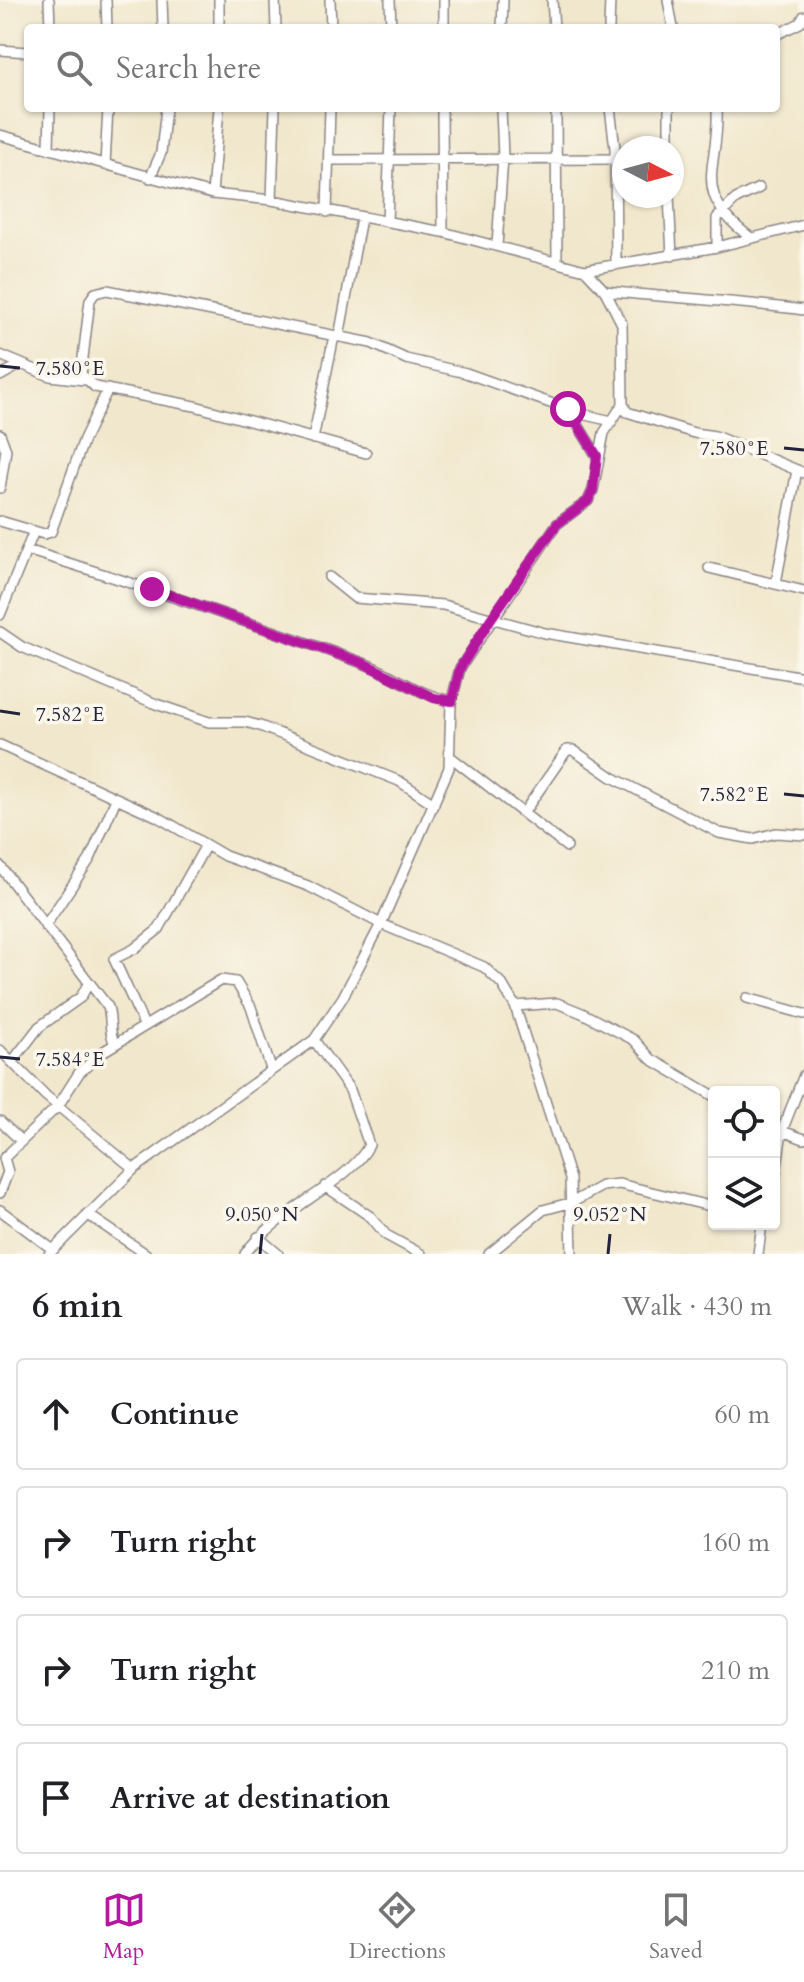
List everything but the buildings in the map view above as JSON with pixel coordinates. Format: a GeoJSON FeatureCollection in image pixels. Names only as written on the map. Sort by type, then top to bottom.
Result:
{"type":"FeatureCollection","features":[{"type":"Feature","properties":{"kind":"street"},"geometry":{"type":"LineString","coordinates":[[49,0],[50,24]]}},
{"type":"Feature","properties":{"kind":"street"},"geometry":{"type":"LineString","coordinates":[[106,0],[107,24]]}},
{"type":"Feature","properties":{"kind":"street"},"geometry":{"type":"LineString","coordinates":[[162,0],[163,24]]}},
{"type":"Feature","properties":{"kind":"street"},"geometry":{"type":"LineString","coordinates":[[219,0],[219,24]]}},
{"type":"Feature","properties":{"kind":"street"},"geometry":{"type":"LineString","coordinates":[[275,0],[276,24]]}},
{"type":"Feature","properties":{"kind":"street"},"geometry":{"type":"LineString","coordinates":[[330,0],[331,24]]}},
{"type":"Feature","properties":{"kind":"street"},"geometry":{"type":"LineString","coordinates":[[390,0],[391,24]]}},
{"type":"Feature","properties":{"kind":"street"},"geometry":{"type":"LineString","coordinates":[[444,0],[444,24]]}},
{"type":"Feature","properties":{"kind":"street"},"geometry":{"type":"LineString","coordinates":[[502,24],[503,0]]}},
{"type":"Feature","properties":{"kind":"street"},"geometry":{"type":"LineString","coordinates":[[552,0],[554,24]]}},
{"type":"Feature","properties":{"kind":"street"},"geometry":{"type":"LineString","coordinates":[[609,24],[610,0]]}},
{"type":"Feature","properties":{"kind":"street"},"geometry":{"type":"LineString","coordinates":[[668,0],[672,24]]}},
{"type":"Feature","properties":{"kind":"street"},"geometry":{"type":"LineString","coordinates":[[780,33],[800,23],[804,16]]}},
{"type":"Feature","properties":{"kind":"street"},"geometry":{"type":"LineString","coordinates":[[0,50],[24,52]]}},
{"type":"Feature","properties":{"kind":"street"},"geometry":{"type":"LineString","coordinates":[[49,149],[50,112]]}},
{"type":"Feature","properties":{"kind":"street"},"geometry":{"type":"LineString","coordinates":[[105,165],[108,112]]}},
{"type":"Feature","properties":{"kind":"street"},"geometry":{"type":"LineString","coordinates":[[150,178],[161,153],[166,112]]}},
{"type":"Feature","properties":{"kind":"street"},"geometry":{"type":"LineString","coordinates":[[212,194],[219,112]]}},
{"type":"Feature","properties":{"kind":"street"},"geometry":{"type":"LineString","coordinates":[[272,200],[275,112]]}},
{"type":"Feature","properties":{"kind":"street"},"geometry":{"type":"LineString","coordinates":[[327,212],[330,112]]}},
{"type":"Feature","properties":{"kind":"street"},"geometry":{"type":"LineString","coordinates":[[387,222],[391,112]]}},
{"type":"Feature","properties":{"kind":"street"},"geometry":{"type":"LineString","coordinates":[[442,112],[443,232]]}},
{"type":"Feature","properties":{"kind":"street"},"geometry":{"type":"LineString","coordinates":[[497,246],[503,157],[501,112]]}},
{"type":"Feature","properties":{"kind":"street"},"geometry":{"type":"LineString","coordinates":[[556,112],[557,262]]}},
{"type":"Feature","properties":{"kind":"street"},"geometry":{"type":"LineString","coordinates":[[611,112],[615,136]]}},
{"type":"Feature","properties":{"kind":"street"},"geometry":{"type":"LineString","coordinates":[[669,112],[669,136]]}},
{"type":"Feature","properties":{"kind":"street"},"geometry":{"type":"LineString","coordinates":[[717,112],[718,139],[709,166],[709,181],[722,211],[751,238]]}},
{"type":"Feature","properties":{"kind":"street"},"geometry":{"type":"LineString","coordinates":[[0,135],[212,194],[272,200],[443,232],[585,270],[717,247],[804,225]]}},
{"type":"Feature","properties":{"kind":"street"},"geometry":{"type":"LineString","coordinates":[[329,160],[370,157],[390,161],[503,157],[558,161],[612,159]]}},
{"type":"Feature","properties":{"kind":"street"},"geometry":{"type":"LineString","coordinates":[[717,247],[714,225],[722,211],[736,199],[759,188]]}},
{"type":"Feature","properties":{"kind":"street"},"geometry":{"type":"LineString","coordinates":[[616,265],[618,208]]}},
{"type":"Feature","properties":{"kind":"street"},"geometry":{"type":"LineString","coordinates":[[670,208],[672,256]]}},
{"type":"Feature","properties":{"kind":"street"},"geometry":{"type":"LineString","coordinates":[[313,439],[361,218]]}},
{"type":"Feature","properties":{"kind":"street"},"geometry":{"type":"LineString","coordinates":[[585,270],[605,291],[622,324],[623,404],[627,412],[647,420],[715,436],[800,472],[776,583]]}},
{"type":"Feature","properties":{"kind":"street"},"geometry":{"type":"LineString","coordinates":[[84,380],[80,365],[90,300],[95,293],[107,290],[371,343],[406,359],[466,373],[612,421]]}},
{"type":"Feature","properties":{"kind":"street"},"geometry":{"type":"LineString","coordinates":[[605,291],[804,310]]}},
{"type":"Feature","properties":{"kind":"street"},"geometry":{"type":"LineString","coordinates":[[0,355],[50,376],[84,380],[108,389],[195,406],[366,453]]}},
{"type":"Feature","properties":{"kind":"street"},"geometry":{"type":"LineString","coordinates":[[0,376],[21,364]]}},
{"type":"Feature","properties":{"kind":"street"},"geometry":{"type":"LineString","coordinates":[[0,521],[34,531],[51,532],[84,439],[108,389]]}},
{"type":"Feature","properties":{"kind":"street"},"geometry":{"type":"LineString","coordinates":[[0,1210],[50,1252],[134,1169],[314,1040],[343,997],[381,924],[434,804],[452,758],[452,701],[460,668],[557,524],[588,501],[593,490],[597,456],[623,404]]}},
{"type":"Feature","properties":{"kind":"street"},"geometry":{"type":"LineString","coordinates":[[568,409],[597,456]]}},
{"type":"Feature","properties":{"kind":"street"},"geometry":{"type":"LineString","coordinates":[[0,434],[6,450],[0,488]]}},
{"type":"Feature","properties":{"kind":"street"},"geometry":{"type":"LineString","coordinates":[[0,615],[34,531]]}},
{"type":"Feature","properties":{"kind":"street"},"geometry":{"type":"LineString","coordinates":[[27,550],[228,614],[315,649],[363,663],[434,698],[452,701]]}},
{"type":"Feature","properties":{"kind":"street"},"geometry":{"type":"LineString","coordinates":[[709,568],[804,591]]}},
{"type":"Feature","properties":{"kind":"street"},"geometry":{"type":"LineString","coordinates":[[329,577],[355,598],[443,605],[545,633],[804,677]]}},
{"type":"Feature","properties":{"kind":"street"},"geometry":{"type":"LineString","coordinates":[[0,632],[22,647],[156,704],[209,722],[245,722],[260,726],[399,781],[434,804]]}},
{"type":"Feature","properties":{"kind":"street"},"geometry":{"type":"LineString","coordinates":[[0,745],[158,817],[225,856],[308,886],[381,924],[484,967],[502,984],[515,1006],[570,1179],[572,1252],[585,1254]]}},
{"type":"Feature","properties":{"kind":"street"},"geometry":{"type":"LineString","coordinates":[[524,812],[567,750],[573,750],[612,777],[719,833],[753,839],[776,833],[804,835]]}},
{"type":"Feature","properties":{"kind":"street"},"geometry":{"type":"LineString","coordinates":[[452,758],[567,847]]}},
{"type":"Feature","properties":{"kind":"street"},"geometry":{"type":"LineString","coordinates":[[45,926],[90,859],[116,799]]}},
{"type":"Feature","properties":{"kind":"street"},"geometry":{"type":"LineString","coordinates":[[144,1025],[114,959],[134,949],[159,929],[206,845]]}},
{"type":"Feature","properties":{"kind":"street"},"geometry":{"type":"LineString","coordinates":[[0,866],[108,1007],[112,1020],[110,1036],[115,1044]]}},
{"type":"Feature","properties":{"kind":"street"},"geometry":{"type":"LineString","coordinates":[[0,1193],[8,1172],[4,1158],[58,1106],[79,1073],[144,1025],[221,980],[232,979],[251,1007],[271,1069]]}},
{"type":"Feature","properties":{"kind":"street"},"geometry":{"type":"LineString","coordinates":[[12,1062],[39,1027],[81,997],[88,984]]}},
{"type":"Feature","properties":{"kind":"street"},"geometry":{"type":"LineString","coordinates":[[747,998],[804,1014]]}},
{"type":"Feature","properties":{"kind":"street"},"geometry":{"type":"LineString","coordinates":[[515,1006],[557,1003],[582,1013],[634,1040],[651,1059],[708,1092]]}},
{"type":"Feature","properties":{"kind":"street"},"geometry":{"type":"LineString","coordinates":[[245,1254],[258,1237],[287,1211],[365,1154],[369,1145],[350,1090],[314,1040]]}},
{"type":"Feature","properties":{"kind":"street"},"geometry":{"type":"LineString","coordinates":[[0,1050],[58,1106],[134,1169]]}},
{"type":"Feature","properties":{"kind":"street"},"geometry":{"type":"LineString","coordinates":[[780,1125],[804,1075]]}},
{"type":"Feature","properties":{"kind":"street"},"geometry":{"type":"LineString","coordinates":[[0,1121],[21,1141]]}},
{"type":"Feature","properties":{"kind":"street"},"geometry":{"type":"LineString","coordinates":[[780,1130],[804,1139]]}},
{"type":"Feature","properties":{"kind":"street"},"geometry":{"type":"LineString","coordinates":[[489,1254],[543,1210],[573,1202],[587,1191],[619,1184],[708,1206]]}},
{"type":"Feature","properties":{"kind":"street"},"geometry":{"type":"LineString","coordinates":[[325,1186],[371,1217],[386,1235],[421,1254]]}},
{"type":"Feature","properties":{"kind":"street"},"geometry":{"type":"LineString","coordinates":[[87,1214],[146,1254]]}},
{"type":"Feature","properties":{"kind":"street"},"geometry":{"type":"LineString","coordinates":[[758,1254],[761,1230]]}},
{"type":"Feature","properties":{"kind":"street"},"geometry":{"type":"LineString","coordinates":[[258,1237],[278,1254]]}},
{"type":"Feature","properties":{"kind":"route"},"geometry":{"type":"LineString","coordinates":[[152,589],[216,609],[315,649],[363,663],[434,698],[452,701],[460,668],[490,620],[557,524],[565,515],[588,501],[593,490],[597,456],[568,409]]}}]}
